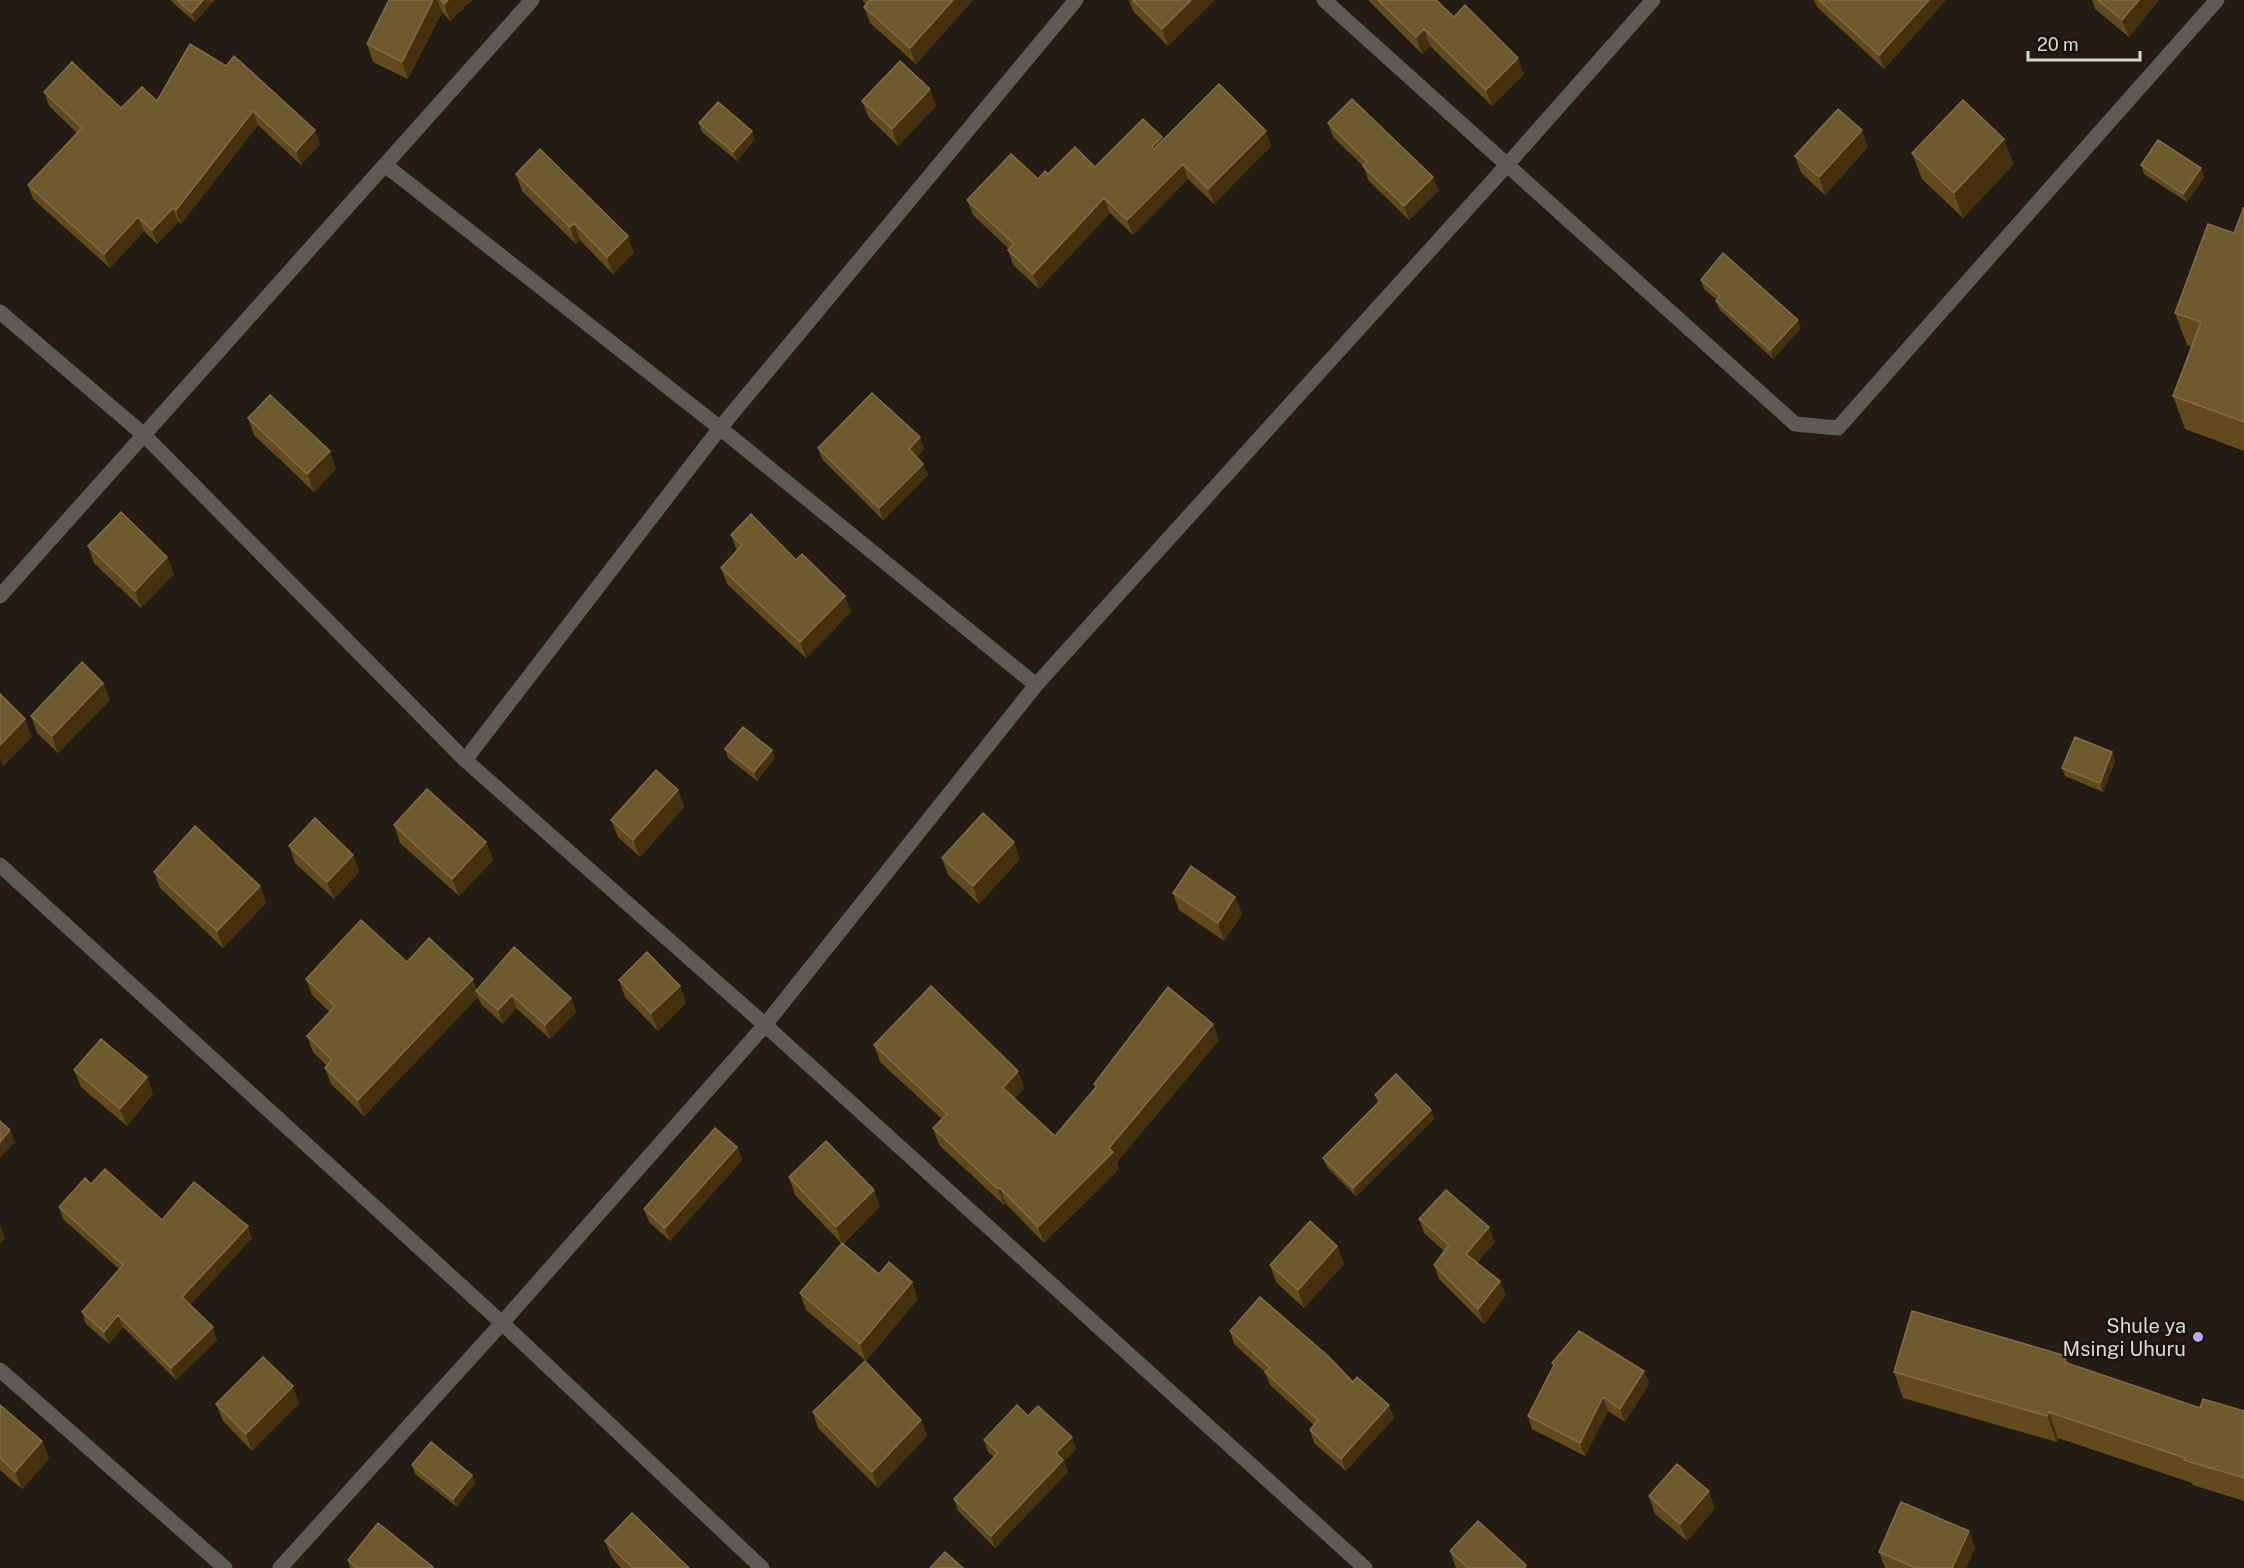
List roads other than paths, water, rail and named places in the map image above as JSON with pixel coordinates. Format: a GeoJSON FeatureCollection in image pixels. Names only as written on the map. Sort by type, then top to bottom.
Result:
{"type":"FeatureCollection","features":[{"type":"Feature","properties":{"kind":"street"},"geometry":{"type":"LineString","coordinates":[[0,596],[532,0]]}},
{"type":"Feature","properties":{"kind":"street"},"geometry":{"type":"LineString","coordinates":[[465,760],[720,428],[1076,0]]}},
{"type":"Feature","properties":{"kind":"street"},"geometry":{"type":"LineString","coordinates":[[1324,0],[1795,424],[1838,428],[2217,0]]}},
{"type":"Feature","properties":{"kind":"street"},"geometry":{"type":"LineString","coordinates":[[280,1568],[502,1323],[765,1025],[1036,685],[1507,165],[1653,0]]}},
{"type":"Feature","properties":{"kind":"street"},"geometry":{"type":"LineString","coordinates":[[385,165],[720,428],[1036,685]]}},
{"type":"Feature","properties":{"kind":"street"},"geometry":{"type":"LineString","coordinates":[[0,312],[144,435],[465,760],[765,1025],[1365,1568]]}},
{"type":"Feature","properties":{"kind":"street"},"geometry":{"type":"LineString","coordinates":[[0,865],[502,1323],[762,1568]]}},
{"type":"Feature","properties":{"kind":"street"},"geometry":{"type":"LineString","coordinates":[[0,1370],[225,1568]]}},
{"type":"Feature","properties":{"kind":"place","name":"Shule ya Msingi Uhuru"},"geometry":{"type":"Point","coordinates":[2198,1337]}}]}
